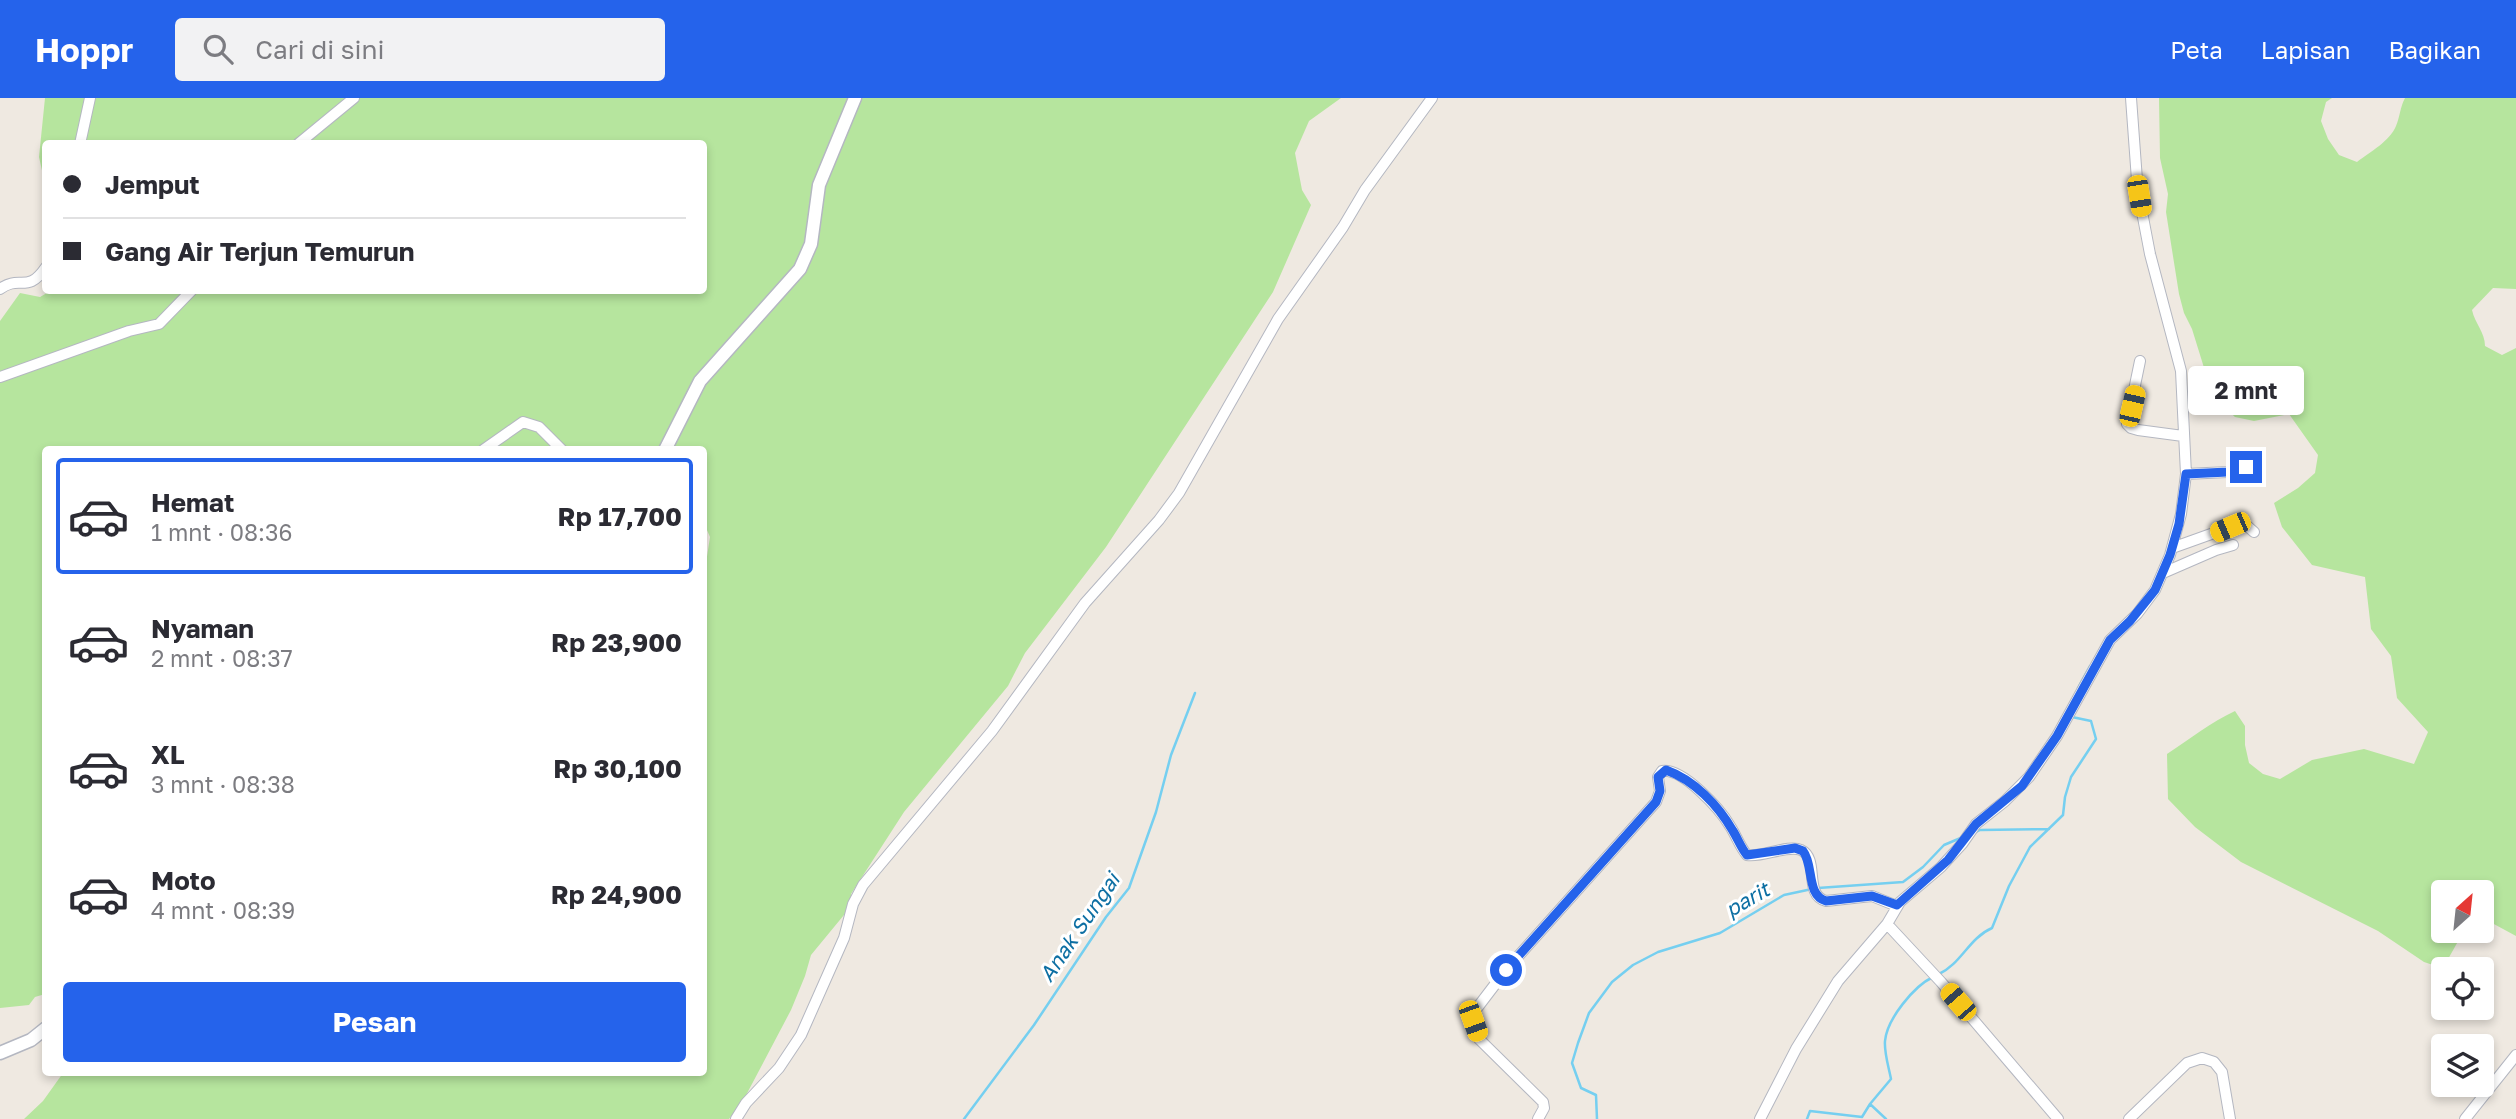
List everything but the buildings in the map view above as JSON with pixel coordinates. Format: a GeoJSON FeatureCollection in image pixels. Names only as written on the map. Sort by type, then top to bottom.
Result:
{"type":"FeatureCollection","features":[{"type":"Feature","properties":{"kind":"street"},"geometry":{"type":"LineString","coordinates":[[81,140],[90,98]]}},
{"type":"Feature","properties":{"kind":"street"},"geometry":{"type":"LineString","coordinates":[[303,140],[354,98]]}},
{"type":"Feature","properties":{"kind":"street"},"geometry":{"type":"LineString","coordinates":[[667,446],[700,381],[800,269],[811,244],[819,185],[855,98]]}},
{"type":"Feature","properties":{"kind":"street"},"geometry":{"type":"LineString","coordinates":[[736,1119],[746,1103],[779,1069],[801,1035],[844,938],[853,904],[863,885],[992,731],[1085,603],[1159,520],[1179,493],[1278,319],[1343,227],[1365,190],[1432,98]]}},
{"type":"Feature","properties":{"kind":"street"},"geometry":{"type":"LineString","coordinates":[[1760,1119],[1796,1049],[1838,981],[1887,924],[1897,905],[1941,867],[1976,824],[2029,777],[2057,736],[2110,640],[2144,606],[2168,560],[2181,514],[2186,474],[2181,371],[2150,254],[2142,212],[2137,180],[2132,98]]}},
{"type":"Feature","properties":{"kind":"street"},"geometry":{"type":"LineString","coordinates":[[0,289],[8,283],[30,284],[42,272]]}},
{"type":"Feature","properties":{"kind":"street"},"geometry":{"type":"LineString","coordinates":[[0,377],[129,331],[159,324],[188,294]]}},
{"type":"Feature","properties":{"kind":"street"},"geometry":{"type":"LineString","coordinates":[[2140,360],[2127,424],[2138,430],[2183,436]]}},
{"type":"Feature","properties":{"kind":"street"},"geometry":{"type":"LineString","coordinates":[[489,446],[523,422],[539,427],[558,446]]}},
{"type":"Feature","properties":{"kind":"street"},"geometry":{"type":"LineString","coordinates":[[2186,474],[2228,472],[2246,467]]}},
{"type":"Feature","properties":{"kind":"street"},"geometry":{"type":"LineString","coordinates":[[2168,560],[2239,524],[2254,531]]}},
{"type":"Feature","properties":{"kind":"street"},"geometry":{"type":"LineString","coordinates":[[2168,560],[2233,545]]}},
{"type":"Feature","properties":{"kind":"street"},"geometry":{"type":"LineString","coordinates":[[1538,1119],[1544,1108],[1543,1102],[1479,1039],[1473,1021],[1474,1012],[1506,970],[1656,802],[1660,794],[1658,778],[1661,772],[1667,770],[1681,777],[1709,800],[1725,819],[1747,855],[1795,848],[1803,851],[1808,859],[1814,890],[1824,901],[1872,896],[1897,905]]}},
{"type":"Feature","properties":{"kind":"street"},"geometry":{"type":"LineString","coordinates":[[1887,924],[1941,982],[2058,1119]]}},
{"type":"Feature","properties":{"kind":"street"},"geometry":{"type":"LineString","coordinates":[[0,1053],[31,1040],[42,1031]]}},
{"type":"Feature","properties":{"kind":"street"},"geometry":{"type":"LineString","coordinates":[[2465,1119],[2516,1055]]}},
{"type":"Feature","properties":{"kind":"street"},"geometry":{"type":"LineString","coordinates":[[2129,1119],[2183,1065],[2202,1058],[2214,1062],[2222,1072],[2230,1119]]}},
{"type":"Feature","properties":{"kind":"green space"},"geometry":{"type":"Polygon","coordinates":[[[45,98],[1341,98],[1309,121],[1295,153],[1302,190],[1311,205],[1273,292],[1106,547],[1025,653],[1008,686],[904,812],[851,894],[853,904],[811,955],[791,1010],[744,1099],[729,1119],[24,1119],[43,1101],[61,1076],[707,1076],[707,556],[710,537],[707,530],[707,446],[42,446],[42,995],[35,997],[29,1005],[0,1008],[0,321],[20,293],[40,297],[45,294],[707,294],[707,140],[42,140],[42,170],[39,157],[45,98]]]}},
{"type":"Feature","properties":{"kind":"green space"},"geometry":{"type":"Polygon","coordinates":[[[2159,98],[2332,98],[2326,102],[2321,121],[2328,139],[2339,155],[2357,162],[2389,137],[2405,98],[2516,98],[2516,289],[2493,288],[2472,310],[2485,346],[2502,355],[2516,348],[2516,936],[2494,924],[2494,880],[2431,880],[2431,943],[2457,943],[2449,957],[2431,957],[2431,964],[2424,962],[2378,931],[2241,862],[2195,827],[2168,799],[2167,754],[2235,711],[2245,726],[2249,763],[2263,774],[2280,779],[2312,760],[2364,749],[2414,764],[2428,732],[2397,698],[2391,656],[2371,629],[2365,577],[2312,565],[2282,527],[2274,503],[2315,473],[2318,455],[2289,414],[2254,421],[2235,417],[2221,404],[2210,387],[2179,294],[2166,212],[2168,194],[2160,158],[2159,98]]]}},
{"type":"Feature","properties":{"kind":"waterway"},"geometry":{"type":"LineString","coordinates":[[2078,688],[2090,666]]}},
{"type":"Feature","properties":{"kind":"waterway","name":"Anak Sungai"},"geometry":{"type":"LineString","coordinates":[[964,1119],[1034,1025],[1106,917],[1129,888],[1156,812],[1171,755],[1195,693]]}},
{"type":"Feature","properties":{"kind":"waterway"},"geometry":{"type":"LineString","coordinates":[[1939,974],[1947,970],[1977,938],[1992,928],[2009,886],[2030,847],[2063,815],[2071,777],[2096,739],[2091,721],[2072,717]]}},
{"type":"Feature","properties":{"kind":"waterway","name":"parit"},"geometry":{"type":"LineString","coordinates":[[1976,832],[2049,829]]}},
{"type":"Feature","properties":{"kind":"waterway","name":"parit"},"geometry":{"type":"LineString","coordinates":[[1818,888],[1903,882],[1923,867],[1944,845],[1963,837]]}},
{"type":"Feature","properties":{"kind":"waterway","name":"parit"},"geometry":{"type":"LineString","coordinates":[[1597,1119],[1596,1095],[1581,1088],[1572,1063],[1589,1013],[1612,982],[1633,965],[1658,952],[1720,933],[1784,895],[1812,889]]}},
{"type":"Feature","properties":{"kind":"waterway"},"geometry":{"type":"LineString","coordinates":[[1807,1119],[1810,1111],[1862,1117],[1891,1079],[1885,1041],[1896,1013],[1910,995],[1933,977]]}},
{"type":"Feature","properties":{"kind":"waterway"},"geometry":{"type":"LineString","coordinates":[[1870,1104],[1886,1119]]}},
{"type":"Feature","properties":{"kind":"route"},"geometry":{"type":"LineString","coordinates":[[1506,970],[1656,802],[1660,791],[1658,777],[1666,770],[1681,777],[1709,800],[1725,819],[1747,855],[1795,848],[1803,851],[1808,859],[1815,893],[1821,899],[1826,901],[1872,896],[1897,905],[1948,860],[1976,824],[2022,786],[2057,736],[2110,640],[2144,606],[2155,590],[2170,555],[2179,524],[2186,474],[2211,474],[2246,467]]}}]}
